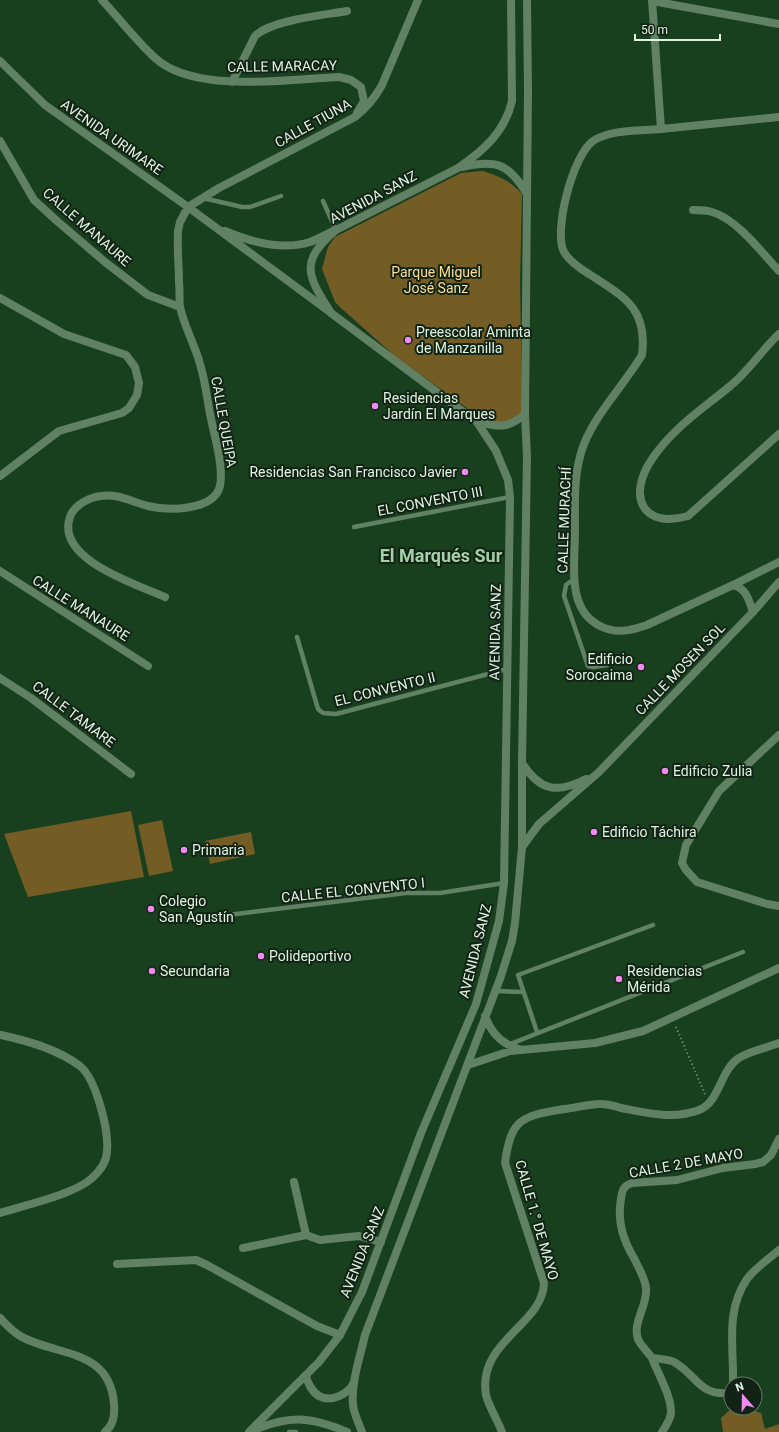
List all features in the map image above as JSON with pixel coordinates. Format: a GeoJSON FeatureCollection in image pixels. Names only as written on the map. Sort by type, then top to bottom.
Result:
{"type":"FeatureCollection","features":[{"type":"Feature","properties":{"kind":"street","name":"CALLE MARACAY"},"geometry":{"type":"LineString","coordinates":[[102,0],[160,62],[174,71],[199,77],[232,82],[339,77],[351,80],[360,87],[364,101],[355,118]]}},
{"type":"Feature","properties":{"kind":"street","name":"CALLE TIUNA"},"geometry":{"type":"LineString","coordinates":[[188,207],[355,118],[375,98],[382,85],[418,0]]}},
{"type":"Feature","properties":{"kind":"street","name":"AVENIDA SANZ"},"geometry":{"type":"LineString","coordinates":[[249,1432],[319,1362],[340,1335],[362,1292],[422,1134],[476,1004],[499,921],[504,883],[510,497],[508,480],[496,450],[477,422],[331,313],[314,285],[310,268],[314,254],[320,244],[336,230],[458,168],[476,157],[492,141],[510,111],[512,101],[511,0]]}},
{"type":"Feature","properties":{"kind":"street","name":"AVENIDA SANZ"},"geometry":{"type":"LineString","coordinates":[[362,1432],[353,1406],[355,1379],[365,1335],[468,1065],[512,941],[522,847],[527,471],[525,414],[527,0]]}},
{"type":"Feature","properties":{"kind":"street"},"geometry":{"type":"LineString","coordinates":[[661,129],[652,0],[779,24]]}},
{"type":"Feature","properties":{"kind":"street"},"geometry":{"type":"LineString","coordinates":[[232,82],[255,36],[260,31],[275,25],[348,11]]}},
{"type":"Feature","properties":{"kind":"street","name":"AVENIDA URIMARE"},"geometry":{"type":"LineString","coordinates":[[0,61],[45,105],[188,207],[331,313]]}},
{"type":"Feature","properties":{"kind":"street","name":"CALLE MURACHÍ"},"geometry":{"type":"LineString","coordinates":[[779,117],[615,134],[602,137],[592,142],[586,148],[571,180],[560,239],[564,251],[571,262],[623,296],[633,306],[640,317],[644,343],[642,355],[590,431],[579,459],[575,493],[574,579],[579,605],[585,614],[594,623],[606,629],[619,632],[632,631],[647,626],[733,586],[779,562]]}},
{"type":"Feature","properties":{"kind":"street","name":"CALLE MANAURE"},"geometry":{"type":"LineString","coordinates":[[0,141],[34,200],[56,221],[105,262],[148,295],[180,307]]}},
{"type":"Feature","properties":{"kind":"street","name":"AVENIDA SANZ"},"geometry":{"type":"LineString","coordinates":[[458,168],[484,164],[507,168],[517,178],[527,195]]}},
{"type":"Feature","properties":{"kind":"street","name":"CALLE QUEIPA"},"geometry":{"type":"LineString","coordinates":[[165,597],[94,565],[75,548],[70,540],[68,528],[69,519],[73,510],[87,500],[100,496],[112,495],[149,507],[176,508],[200,505],[215,497],[219,488],[221,478],[219,458],[200,364],[180,307],[178,231],[180,222],[188,207]]}},
{"type":"Feature","properties":{"kind":"street"},"geometry":{"type":"LineString","coordinates":[[693,210],[712,212],[728,220],[752,241],[779,271]]}},
{"type":"Feature","properties":{"kind":"street","name":"AVENIDA URIMARE"},"geometry":{"type":"LineString","coordinates":[[215,227],[256,242],[282,245],[309,242],[336,230]]}},
{"type":"Feature","properties":{"kind":"street"},"geometry":{"type":"LineString","coordinates":[[0,298],[64,334],[126,355],[135,367],[139,383],[137,395],[129,408],[122,413],[59,430],[0,476]]}},
{"type":"Feature","properties":{"kind":"street"},"geometry":{"type":"LineString","coordinates":[[779,334],[740,377],[688,419],[652,459],[640,482],[638,494],[642,504],[649,513],[659,517],[670,519],[688,516],[779,434]]}},
{"type":"Feature","properties":{"kind":"street","name":"AVENIDA SANZ"},"geometry":{"type":"LineString","coordinates":[[477,422],[501,426],[517,422],[525,414]]}},
{"type":"Feature","properties":{"kind":"street","name":"CALLE MANAURE"},"geometry":{"type":"LineString","coordinates":[[0,571],[148,666]]}},
{"type":"Feature","properties":{"kind":"street","name":"CALLE MOSEN SOL"},"geometry":{"type":"LineString","coordinates":[[522,847],[539,824],[599,772],[753,612],[779,582]]}},
{"type":"Feature","properties":{"kind":"street"},"geometry":{"type":"LineString","coordinates":[[733,586],[741,587],[746,593],[753,612]]}},
{"type":"Feature","properties":{"kind":"street","name":"CALLE TAMARE"},"geometry":{"type":"LineString","coordinates":[[0,678],[31,698],[131,774]]}},
{"type":"Feature","properties":{"kind":"street"},"geometry":{"type":"LineString","coordinates":[[779,735],[719,791],[686,845],[682,863],[697,882],[767,904],[779,906]]}},
{"type":"Feature","properties":{"kind":"street","name":"CALLE MOSEN SOL"},"geometry":{"type":"LineString","coordinates":[[522,763],[533,778],[540,783],[554,788],[570,788],[599,772]]}},
{"type":"Feature","properties":{"kind":"street"},"geometry":{"type":"LineString","coordinates":[[468,1065],[495,1055],[523,1050],[596,1043],[643,1030],[672,1019],[779,968]]}},
{"type":"Feature","properties":{"kind":"street"},"geometry":{"type":"LineString","coordinates":[[485,1016],[493,1032],[508,1045],[523,1050]]}},
{"type":"Feature","properties":{"kind":"street"},"geometry":{"type":"LineString","coordinates":[[0,1213],[76,1188],[90,1180],[101,1169],[108,1152],[106,1128],[99,1102],[90,1080],[82,1067],[71,1060],[35,1043],[1,1035]]}},
{"type":"Feature","properties":{"kind":"street"},"geometry":{"type":"LineString","coordinates":[[709,1103],[714,1096],[726,1070],[739,1058],[779,1043]]}},
{"type":"Feature","properties":{"kind":"street","name":"CALLE 1.° DE MAYO"},"geometry":{"type":"LineString","coordinates":[[502,1432],[486,1396],[490,1364],[497,1349],[538,1305],[544,1294],[544,1283],[505,1163],[507,1149],[513,1130],[525,1118],[537,1113],[601,1104],[676,1116],[701,1109],[709,1103]]}},
{"type":"Feature","properties":{"kind":"street","name":"CALLE 2 DE MAYO"},"geometry":{"type":"LineString","coordinates":[[652,1358],[638,1339],[636,1330],[645,1302],[646,1288],[643,1275],[628,1249],[621,1231],[619,1209],[622,1190],[628,1185],[632,1184],[677,1180],[723,1168],[763,1162],[771,1155],[779,1139]]}},
{"type":"Feature","properties":{"kind":"street"},"geometry":{"type":"LineString","coordinates":[[294,1182],[306,1235]]}},
{"type":"Feature","properties":{"kind":"street"},"geometry":{"type":"LineString","coordinates":[[243,1248],[306,1235],[320,1240],[360,1236],[381,1242]]}},
{"type":"Feature","properties":{"kind":"street"},"geometry":{"type":"LineString","coordinates":[[733,1376],[731,1326],[736,1302],[748,1278],[779,1250]]}},
{"type":"Feature","properties":{"kind":"street"},"geometry":{"type":"LineString","coordinates":[[117,1264],[196,1260],[317,1326],[340,1335]]}},
{"type":"Feature","properties":{"kind":"street"},"geometry":{"type":"LineString","coordinates":[[0,1318],[8,1327],[25,1339],[84,1358],[98,1367],[106,1378],[114,1403],[113,1423],[105,1432]]}},
{"type":"Feature","properties":{"kind":"street"},"geometry":{"type":"LineString","coordinates":[[652,1358],[672,1361],[685,1370],[707,1391],[723,1394]]}},
{"type":"Feature","properties":{"kind":"street"},"geometry":{"type":"LineString","coordinates":[[652,1358],[665,1391],[671,1412],[670,1419],[662,1432]]}},
{"type":"Feature","properties":{"kind":"street"},"geometry":{"type":"LineString","coordinates":[[306,1375],[309,1385],[318,1396],[329,1398],[342,1396],[352,1385],[355,1379]]}},
{"type":"Feature","properties":{"kind":"street"},"geometry":{"type":"LineString","coordinates":[[249,1432],[278,1421],[298,1418],[323,1423],[347,1432]]}},
{"type":"Feature","properties":{"kind":"lane"},"geometry":{"type":"LineString","coordinates":[[203,198],[242,207],[250,207],[281,196]]}},
{"type":"Feature","properties":{"kind":"lane"},"geometry":{"type":"LineString","coordinates":[[323,201],[336,230]]}},
{"type":"Feature","properties":{"kind":"lane","name":"EL CONVENTO III"},"geometry":{"type":"LineString","coordinates":[[354,527],[510,497]]}},
{"type":"Feature","properties":{"kind":"lane"},"geometry":{"type":"LineString","coordinates":[[574,579],[566,585],[564,596],[588,666],[593,667],[608,665]]}},
{"type":"Feature","properties":{"kind":"lane","name":"EL CONVENTO II"},"geometry":{"type":"LineString","coordinates":[[297,637],[318,709],[323,713],[336,714],[507,669]]}},
{"type":"Feature","properties":{"kind":"lane","name":"CALLE EL CONVENTO I"},"geometry":{"type":"LineString","coordinates":[[204,918],[406,893],[440,893],[504,883]]}},
{"type":"Feature","properties":{"kind":"lane"},"geometry":{"type":"LineString","coordinates":[[537,1032],[518,976],[519,974],[654,925]]}},
{"type":"Feature","properties":{"kind":"lane"},"geometry":{"type":"LineString","coordinates":[[508,1045],[537,1032],[743,952]]}},
{"type":"Feature","properties":{"kind":"lane"},"geometry":{"type":"LineString","coordinates":[[495,991],[523,992]]}},
{"type":"Feature","properties":{"kind":"lane"},"geometry":{"type":"LineString","coordinates":[[290,1432],[296,1432]]}},
{"type":"Feature","properties":{"kind":"path"},"geometry":{"type":"LineString","coordinates":[[672,1019],[709,1103]]}},
{"type":"Feature","properties":{"kind":"green space","name":"Parque Miguel José Sanz"},"geometry":{"type":"Polygon","coordinates":[[[482,171],[504,179],[522,194],[520,280],[522,411],[517,420],[511,423],[485,421],[396,357],[335,302],[322,269],[328,247],[335,237],[461,173],[482,171]]]}},
{"type":"Feature","properties":{"kind":"green space"},"geometry":{"type":"Polygon","coordinates":[[[131,811],[144,877],[28,897],[4,834],[131,811]]]}},
{"type":"Feature","properties":{"kind":"green space"},"geometry":{"type":"Polygon","coordinates":[[[162,820],[173,871],[149,876],[138,825],[162,820]]]}},
{"type":"Feature","properties":{"kind":"green space"},"geometry":{"type":"Polygon","coordinates":[[[251,832],[255,854],[210,864],[205,841],[251,832]]]}},
{"type":"Feature","properties":{"kind":"green space"},"geometry":{"type":"Polygon","coordinates":[[[723,1416],[762,1416],[765,1429],[779,1424],[779,1432],[723,1432],[721,1418],[723,1416]]]}},
{"type":"Feature","properties":{"kind":"place","name":"Preescolar Aminta de Manzanilla"},"geometry":{"type":"Point","coordinates":[408,340]}},
{"type":"Feature","properties":{"kind":"place","name":"Residencias Jardín El Marques"},"geometry":{"type":"Point","coordinates":[375,406]}},
{"type":"Feature","properties":{"kind":"place","name":"Residencias San Francisco Javier"},"geometry":{"type":"Point","coordinates":[465,472]}},
{"type":"Feature","properties":{"kind":"place","name":"Edificio Sorocaima"},"geometry":{"type":"Point","coordinates":[641,667]}},
{"type":"Feature","properties":{"kind":"place","name":"Edificio Zulia"},"geometry":{"type":"Point","coordinates":[665,771]}},
{"type":"Feature","properties":{"kind":"place","name":"Edificio Táchira"},"geometry":{"type":"Point","coordinates":[594,832]}},
{"type":"Feature","properties":{"kind":"place","name":"Primaria"},"geometry":{"type":"Point","coordinates":[184,850]}},
{"type":"Feature","properties":{"kind":"place","name":"Colegio San Agustín"},"geometry":{"type":"Point","coordinates":[151,909]}},
{"type":"Feature","properties":{"kind":"place","name":"Polideportivo"},"geometry":{"type":"Point","coordinates":[261,956]}},
{"type":"Feature","properties":{"kind":"place","name":"Secundaria"},"geometry":{"type":"Point","coordinates":[152,971]}},
{"type":"Feature","properties":{"kind":"place","name":"Residencias Mérida"},"geometry":{"type":"Point","coordinates":[619,979]}},
{"type":"Feature","properties":{"kind":"district","name":"El Marqués Sur"},"geometry":{"type":"Point","coordinates":[441,555]}}]}
